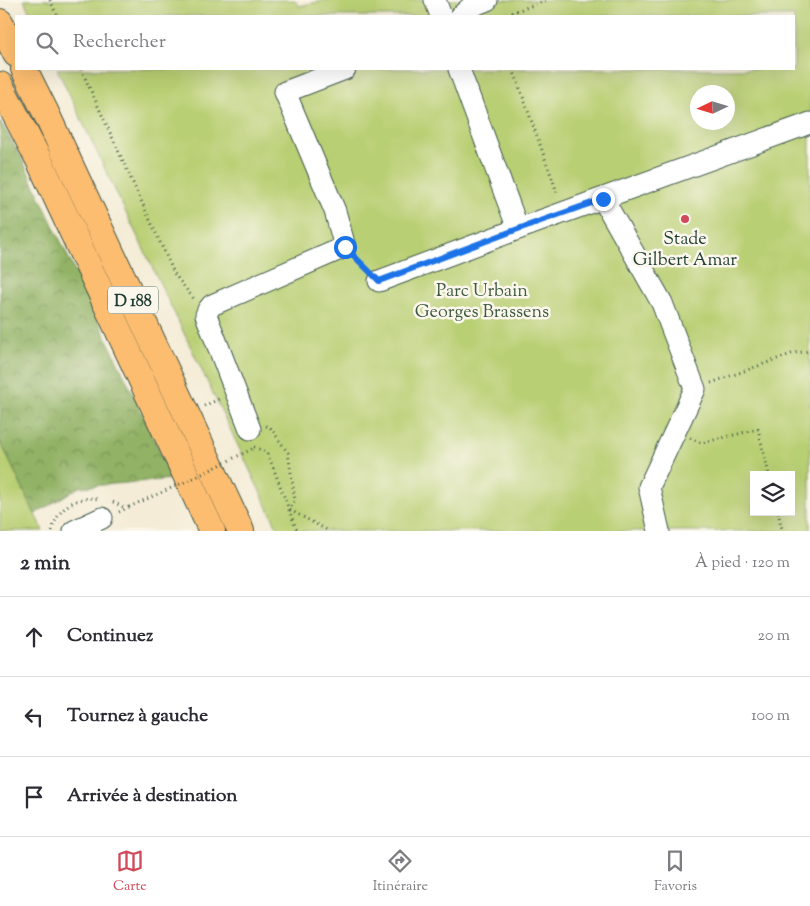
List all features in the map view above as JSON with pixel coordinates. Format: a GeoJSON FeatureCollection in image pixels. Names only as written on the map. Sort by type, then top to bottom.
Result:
{"type":"FeatureCollection","features":[{"type":"Feature","properties":{"kind":"main road"},"geometry":{"type":"LineString","coordinates":[[0,22],[15,52]]}},
{"type":"Feature","properties":{"kind":"main road","name":"D 188"},"geometry":{"type":"LineString","coordinates":[[24,70],[242,531]]}},
{"type":"Feature","properties":{"kind":"main road","name":"D 188"},"geometry":{"type":"LineString","coordinates":[[0,85],[39,160],[212,531]]}},
{"type":"Feature","properties":{"kind":"lane"},"geometry":{"type":"LineString","coordinates":[[435,0],[441,15]]}},
{"type":"Feature","properties":{"kind":"lane"},"geometry":{"type":"LineString","coordinates":[[462,15],[472,6],[487,0]]}},
{"type":"Feature","properties":{"kind":"lane"},"geometry":{"type":"LineString","coordinates":[[251,434],[206,315],[212,305],[345,247],[335,210],[285,92],[342,70]]}},
{"type":"Feature","properties":{"kind":"lane"},"geometry":{"type":"LineString","coordinates":[[460,70],[518,229]]}},
{"type":"Feature","properties":{"kind":"lane"},"geometry":{"type":"LineString","coordinates":[[379,281],[810,123]]}},
{"type":"Feature","properties":{"kind":"lane"},"geometry":{"type":"LineString","coordinates":[[603,199],[662,303],[695,389],[649,487],[659,531]]}},
{"type":"Feature","properties":{"kind":"lane"},"geometry":{"type":"LineString","coordinates":[[74,531],[110,515]]}},
{"type":"Feature","properties":{"kind":"path"},"geometry":{"type":"LineString","coordinates":[[50,0],[58,15]]}},
{"type":"Feature","properties":{"kind":"path"},"geometry":{"type":"LineString","coordinates":[[505,15],[548,0]]}},
{"type":"Feature","properties":{"kind":"path"},"geometry":{"type":"LineString","coordinates":[[81,70],[175,275],[206,315]]}},
{"type":"Feature","properties":{"kind":"path"},"geometry":{"type":"LineString","coordinates":[[513,70],[558,196]]}},
{"type":"Feature","properties":{"kind":"path"},"geometry":{"type":"LineString","coordinates":[[345,247],[379,281]]}},
{"type":"Feature","properties":{"kind":"path"},"geometry":{"type":"LineString","coordinates":[[695,389],[794,353],[810,351]]}},
{"type":"Feature","properties":{"kind":"path"},"geometry":{"type":"LineString","coordinates":[[110,515],[198,476],[251,434],[270,427],[288,453],[295,500],[289,510]]}},
{"type":"Feature","properties":{"kind":"path"},"geometry":{"type":"LineString","coordinates":[[674,432],[702,443],[758,429],[768,471]]}},
{"type":"Feature","properties":{"kind":"path"},"geometry":{"type":"LineString","coordinates":[[251,434],[270,459],[297,531]]}},
{"type":"Feature","properties":{"kind":"path"},"geometry":{"type":"LineString","coordinates":[[289,510],[329,531]]}},
{"type":"Feature","properties":{"kind":"path"},"geometry":{"type":"LineString","coordinates":[[779,516],[782,529]]}},
{"type":"Feature","properties":{"kind":"green space","name":"Parc Urbain Georges Brassens"},"geometry":{"type":"Polygon","coordinates":[[[24,0],[295,0],[299,6],[327,0],[810,0],[810,531],[279,531],[57,70],[795,70],[795,15],[31,15],[24,0]]]}},
{"type":"Feature","properties":{"kind":"green space"},"geometry":{"type":"Polygon","coordinates":[[[0,121],[21,157],[173,479],[79,487],[35,514],[0,441],[0,121]]]}},
{"type":"Feature","properties":{"kind":"green space"},"geometry":{"type":"Polygon","coordinates":[[[0,441],[43,531],[0,531],[0,441]]]}},
{"type":"Feature","properties":{"kind":"place","name":"Stade Gilbert Amar"},"geometry":{"type":"Point","coordinates":[685,219]}},
{"type":"Feature","properties":{"kind":"route"},"geometry":{"type":"LineString","coordinates":[[345,247],[379,281],[603,199]]}}]}
